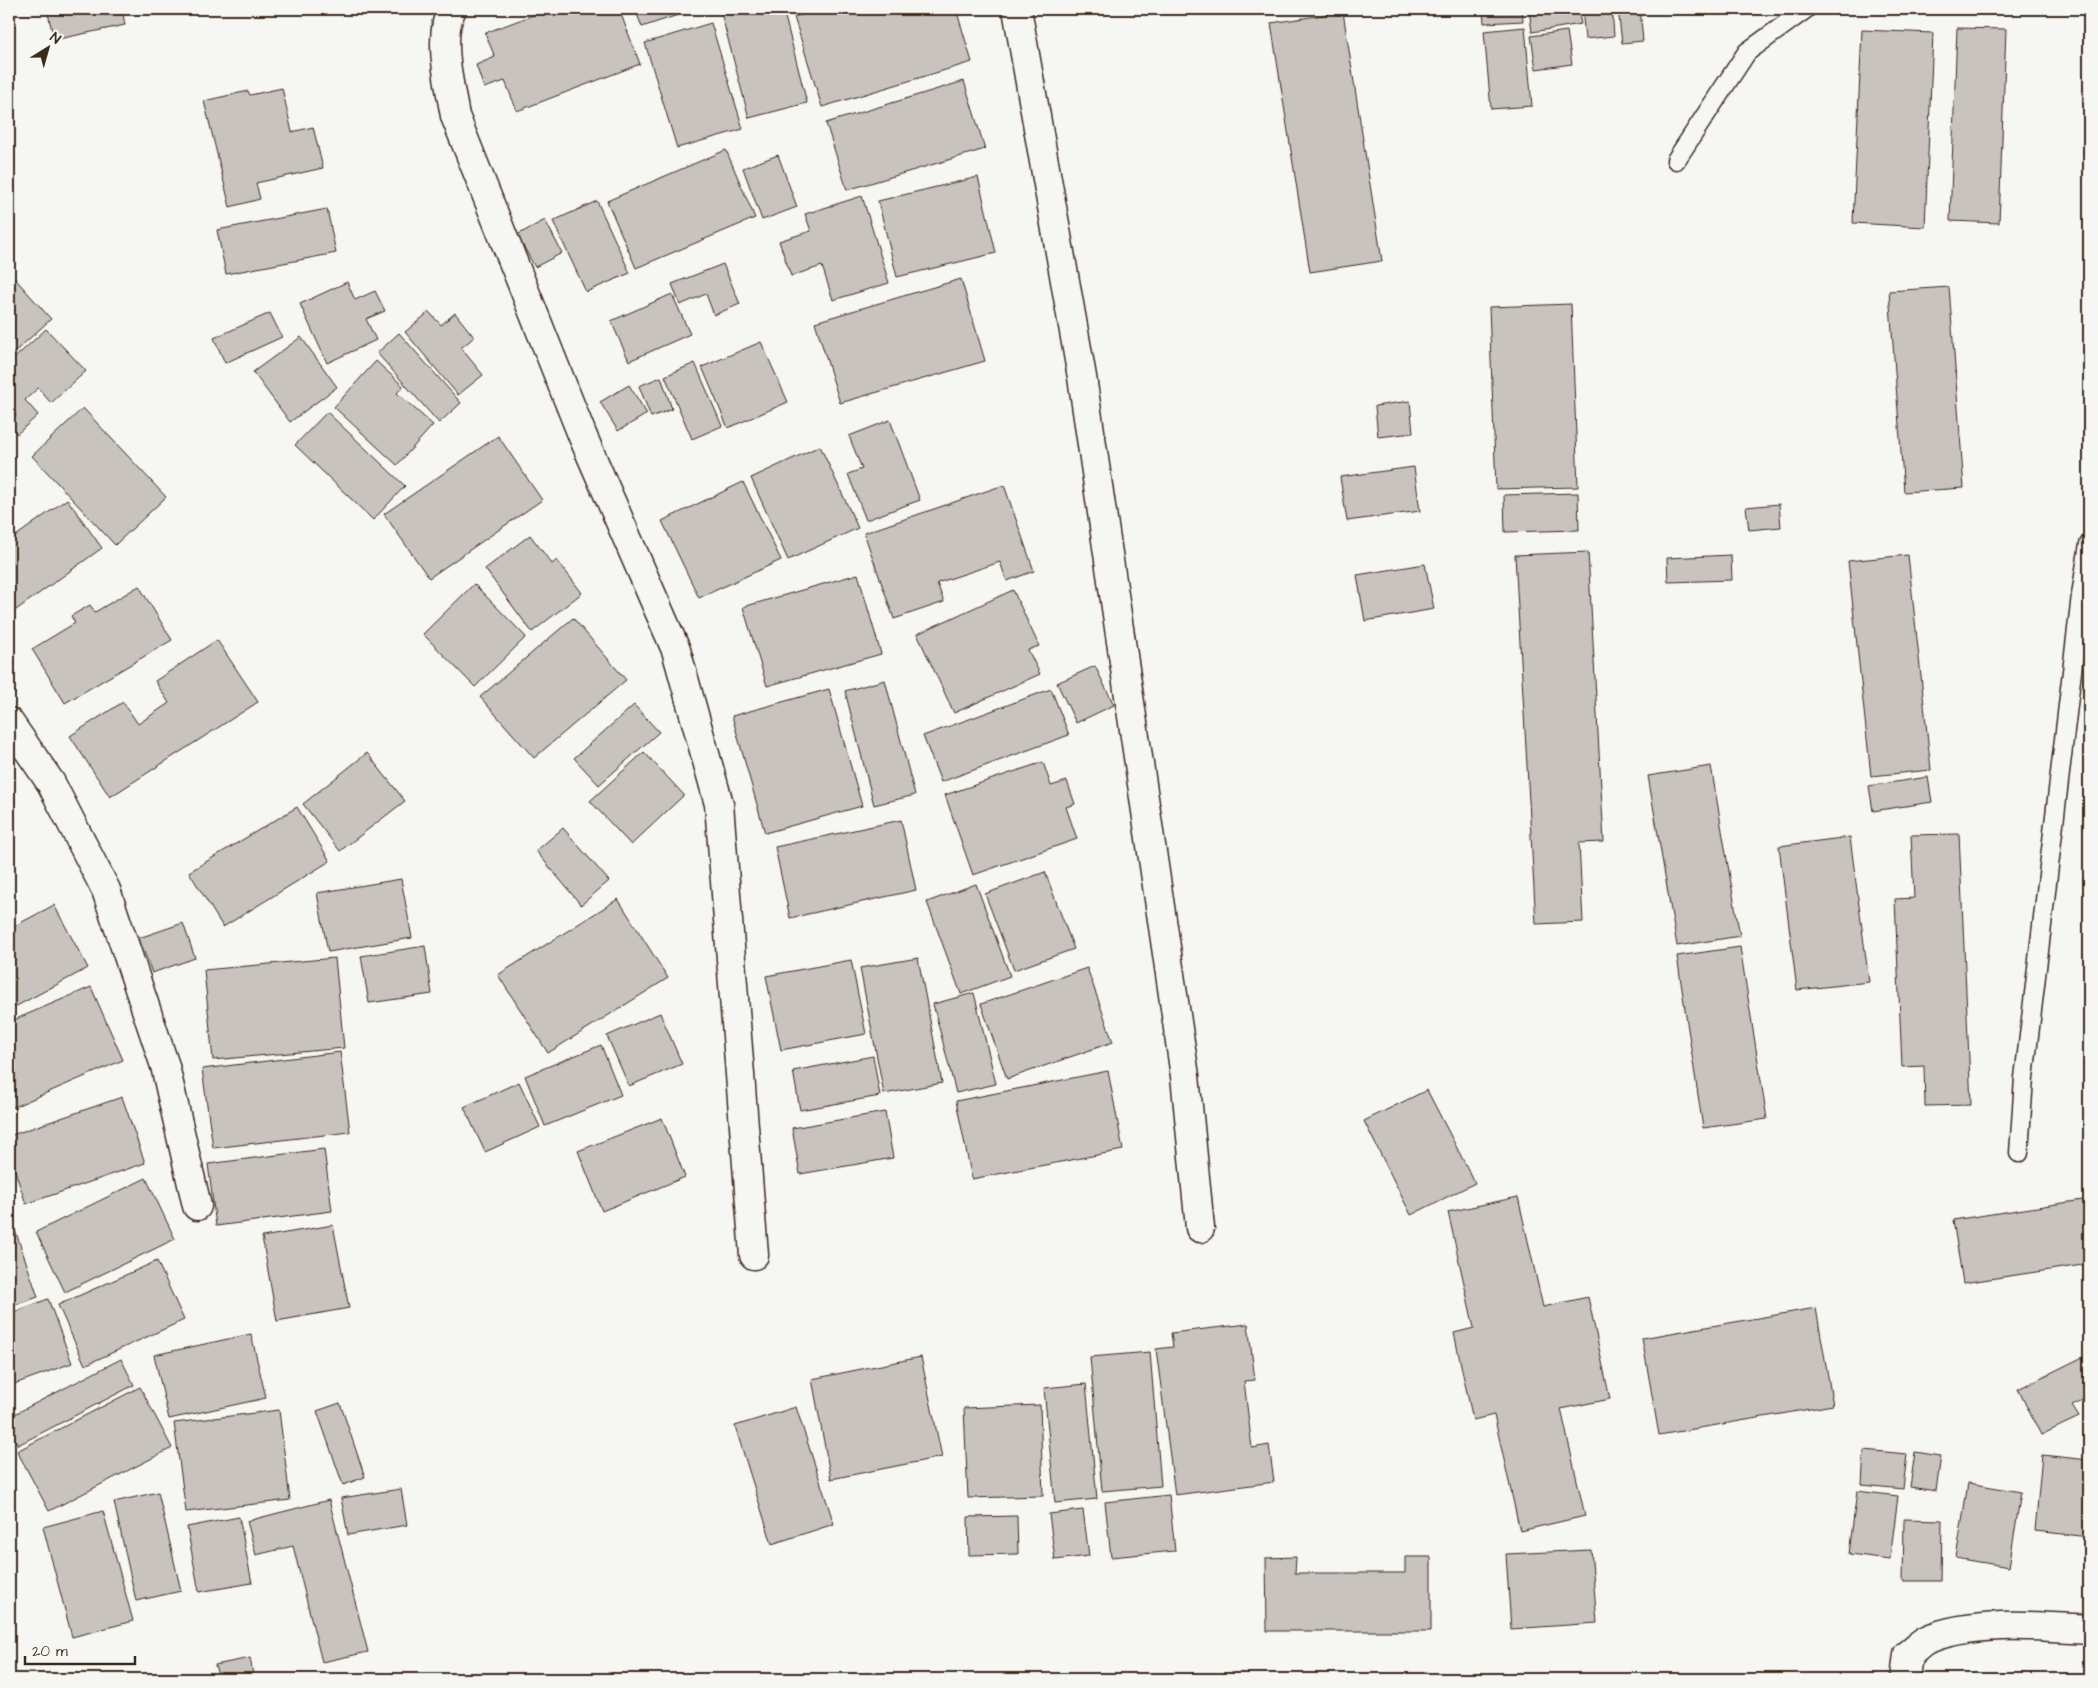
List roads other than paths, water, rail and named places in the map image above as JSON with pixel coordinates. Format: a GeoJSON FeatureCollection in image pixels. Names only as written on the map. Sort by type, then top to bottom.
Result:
{"type":"FeatureCollection","features":[{"type":"Feature","properties":{"kind":"street"},"geometry":{"type":"LineString","coordinates":[[452,9],[447,26],[445,63],[455,116],[583,437],[676,650],[720,804],[754,1255]]}},
{"type":"Feature","properties":{"kind":"street"},"geometry":{"type":"LineString","coordinates":[[1017,9],[1085,396],[1186,1076],[1200,1228]]}},
{"type":"Feature","properties":{"kind":"street"},"geometry":{"type":"LineString","coordinates":[[9,722],[51,783],[106,890],[165,1066],[197,1206]]}},
{"type":"Feature","properties":{"kind":"street"},"geometry":{"type":"LineString","coordinates":[[1905,1679],[1908,1654],[1925,1640],[1955,1631],[2025,1625],[2089,1629]]}},
{"type":"Feature","properties":{"kind":"lane"},"geometry":{"type":"LineString","coordinates":[[1676,160],[1747,52],[1806,9]]}},
{"type":"Feature","properties":{"kind":"lane"},"geometry":{"type":"LineString","coordinates":[[2019,1153],[2025,1068],[2080,595],[2089,544]]}}]}
